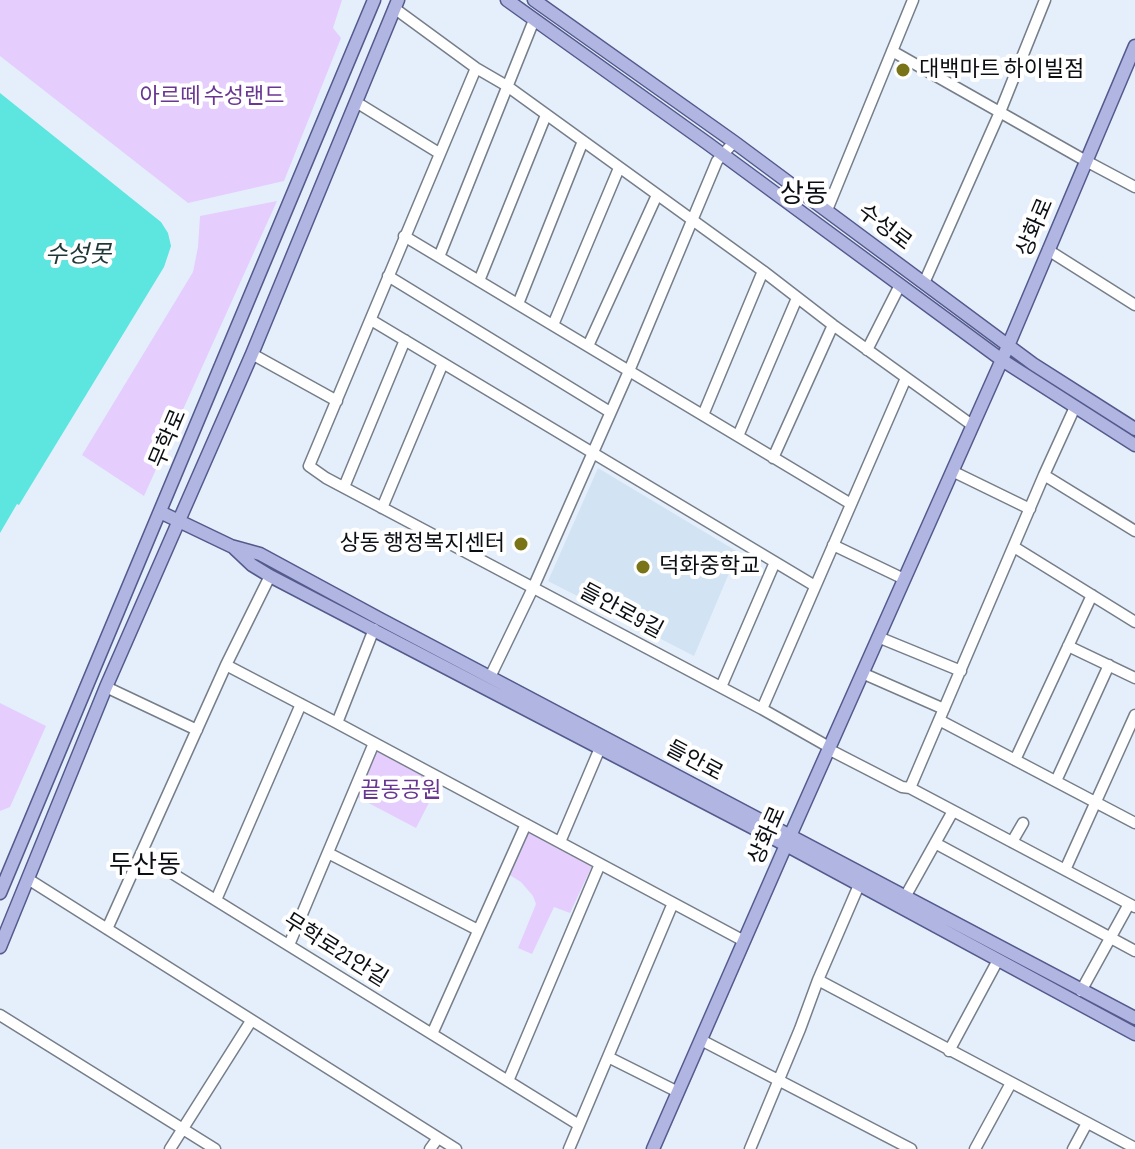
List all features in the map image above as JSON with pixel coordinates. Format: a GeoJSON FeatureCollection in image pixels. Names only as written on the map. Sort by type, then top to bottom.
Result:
{"type":"FeatureCollection","features":[{"type":"Feature","properties":{"kind":"main road","name":"무학로"},"geometry":{"type":"LineString","coordinates":[[0,893],[374,0]]}},
{"type":"Feature","properties":{"kind":"main road","name":"수성로"},"geometry":{"type":"LineString","coordinates":[[507,0],[1002,360],[1135,445]]}},
{"type":"Feature","properties":{"kind":"main road","name":"수성로"},"geometry":{"type":"LineString","coordinates":[[534,0],[734,142],[1033,364],[1135,429]]}},
{"type":"Feature","properties":{"kind":"main road","name":"무학로"},"geometry":{"type":"LineString","coordinates":[[0,947],[106,687],[252,354],[396,4]]}},
{"type":"Feature","properties":{"kind":"main road","name":"상화로"},"geometry":{"type":"LineString","coordinates":[[653,1149],[1002,360],[1086,161],[1132,62],[1135,46]]}},
{"type":"Feature","properties":{"kind":"main road","name":"들안로"},"geometry":{"type":"LineString","coordinates":[[160,512],[231,546],[260,554],[490,677],[788,840],[859,885],[1135,1034]]}},
{"type":"Feature","properties":{"kind":"main road","name":"들안로"},"geometry":{"type":"LineString","coordinates":[[231,546],[270,576],[600,748],[905,897],[1135,1018]]}},
{"type":"Feature","properties":{"kind":"street"},"geometry":{"type":"LineString","coordinates":[[827,210],[913,0]]}},
{"type":"Feature","properties":{"kind":"street"},"geometry":{"type":"LineString","coordinates":[[924,283],[1000,112],[1045,0]]}},
{"type":"Feature","properties":{"kind":"street","name":"무학로"},"geometry":{"type":"LineString","coordinates":[[396,4],[476,68],[507,86],[906,378]]}},
{"type":"Feature","properties":{"kind":"street"},"geometry":{"type":"LineString","coordinates":[[439,257],[534,20]]}},
{"type":"Feature","properties":{"kind":"street"},"geometry":{"type":"LineString","coordinates":[[892,51],[1135,187]]}},
{"type":"Feature","properties":{"kind":"street"},"geometry":{"type":"LineString","coordinates":[[252,354],[337,401],[476,68]]}},
{"type":"Feature","properties":{"kind":"street"},"geometry":{"type":"LineString","coordinates":[[356,102],[439,153]]}},
{"type":"Feature","properties":{"kind":"street"},"geometry":{"type":"LineString","coordinates":[[479,281],[546,115]]}},
{"type":"Feature","properties":{"kind":"street"},"geometry":{"type":"LineString","coordinates":[[518,304],[583,141]]}},
{"type":"Feature","properties":{"kind":"street"},"geometry":{"type":"LineString","coordinates":[[490,677],[593,453],[717,161],[734,142]]}},
{"type":"Feature","properties":{"kind":"street"},"geometry":{"type":"LineString","coordinates":[[553,325],[619,168]]}},
{"type":"Feature","properties":{"kind":"street"},"geometry":{"type":"LineString","coordinates":[[588,346],[657,195]]}},
{"type":"Feature","properties":{"kind":"street"},"geometry":{"type":"LineString","coordinates":[[404,236],[851,504]]}},
{"type":"Feature","properties":{"kind":"street"},"geometry":{"type":"LineString","coordinates":[[1048,250],[1135,305]]}},
{"type":"Feature","properties":{"kind":"street"},"geometry":{"type":"LineString","coordinates":[[703,415],[763,271]]}},
{"type":"Feature","properties":{"kind":"street"},"geometry":{"type":"LineString","coordinates":[[388,276],[610,412]]}},
{"type":"Feature","properties":{"kind":"street"},"geometry":{"type":"LineString","coordinates":[[867,350],[900,285]]}},
{"type":"Feature","properties":{"kind":"street"},"geometry":{"type":"LineString","coordinates":[[738,436],[797,298]]}},
{"type":"Feature","properties":{"kind":"street"},"geometry":{"type":"LineString","coordinates":[[371,320],[815,586]]}},
{"type":"Feature","properties":{"kind":"street"},"geometry":{"type":"LineString","coordinates":[[773,458],[833,325]]}},
{"type":"Feature","properties":{"kind":"street"},"geometry":{"type":"LineString","coordinates":[[344,487],[405,340]]}},
{"type":"Feature","properties":{"kind":"street"},"geometry":{"type":"LineString","coordinates":[[382,508],[443,363]]}},
{"type":"Feature","properties":{"kind":"street"},"geometry":{"type":"LineString","coordinates":[[972,425],[906,378],[762,709],[832,751],[902,787],[910,788],[1132,906],[1110,938],[1081,991]]}},
{"type":"Feature","properties":{"kind":"street","name":"들안로9길"},"geometry":{"type":"LineString","coordinates":[[337,401],[309,466],[326,478],[762,709]]}},
{"type":"Feature","properties":{"kind":"street"},"geometry":{"type":"LineString","coordinates":[[910,788],[1075,407]]}},
{"type":"Feature","properties":{"kind":"street"},"geometry":{"type":"LineString","coordinates":[[952,471],[1030,509]]}},
{"type":"Feature","properties":{"kind":"street"},"geometry":{"type":"LineString","coordinates":[[1044,475],[1135,531]]}},
{"type":"Feature","properties":{"kind":"street"},"geometry":{"type":"LineString","coordinates":[[833,545],[904,579]]}},
{"type":"Feature","properties":{"kind":"street"},"geometry":{"type":"LineString","coordinates":[[1014,547],[1135,622]]}},
{"type":"Feature","properties":{"kind":"street"},"geometry":{"type":"LineString","coordinates":[[721,687],[775,562]]}},
{"type":"Feature","properties":{"kind":"street"},"geometry":{"type":"LineString","coordinates":[[107,929],[226,665],[270,576]]}},
{"type":"Feature","properties":{"kind":"street"},"geometry":{"type":"LineString","coordinates":[[1015,760],[1092,595]]}},
{"type":"Feature","properties":{"kind":"street"},"geometry":{"type":"LineString","coordinates":[[337,723],[374,629]]}},
{"type":"Feature","properties":{"kind":"street"},"geometry":{"type":"LineString","coordinates":[[878,637],[961,671]]}},
{"type":"Feature","properties":{"kind":"street"},"geometry":{"type":"LineString","coordinates":[[1068,646],[1135,678]]}},
{"type":"Feature","properties":{"kind":"street"},"geometry":{"type":"LineString","coordinates":[[226,665],[744,941]]}},
{"type":"Feature","properties":{"kind":"street"},"geometry":{"type":"LineString","coordinates":[[1056,781],[1109,665]]}},
{"type":"Feature","properties":{"kind":"street"},"geometry":{"type":"LineString","coordinates":[[862,673],[944,709]]}},
{"type":"Feature","properties":{"kind":"street"},"geometry":{"type":"LineString","coordinates":[[106,687],[197,730]]}},
{"type":"Feature","properties":{"kind":"street"},"geometry":{"type":"LineString","coordinates":[[216,900],[301,704]]}},
{"type":"Feature","properties":{"kind":"street"},"geometry":{"type":"LineString","coordinates":[[1065,870],[1135,715]]}},
{"type":"Feature","properties":{"kind":"street"},"geometry":{"type":"LineString","coordinates":[[939,720],[1135,823]]}},
{"type":"Feature","properties":{"kind":"street"},"geometry":{"type":"LineString","coordinates":[[289,945],[374,743]]}},
{"type":"Feature","properties":{"kind":"street"},"geometry":{"type":"LineString","coordinates":[[560,842],[600,748]]}},
{"type":"Feature","properties":{"kind":"street"},"geometry":{"type":"LineString","coordinates":[[905,897],[953,811]]}},
{"type":"Feature","properties":{"kind":"street"},"geometry":{"type":"LineString","coordinates":[[1012,842],[1023,823]]}},
{"type":"Feature","properties":{"kind":"street"},"geometry":{"type":"LineString","coordinates":[[432,1034],[526,824]]}},
{"type":"Feature","properties":{"kind":"street"},"geometry":{"type":"LineString","coordinates":[[935,843],[1135,951]]}},
{"type":"Feature","properties":{"kind":"street"},"geometry":{"type":"LineString","coordinates":[[328,853],[478,930]]}},
{"type":"Feature","properties":{"kind":"street","name":"무학로21안길"},"geometry":{"type":"LineString","coordinates":[[141,854],[579,1125]]}},
{"type":"Feature","properties":{"kind":"street"},"geometry":{"type":"LineString","coordinates":[[508,1081],[600,864]]}},
{"type":"Feature","properties":{"kind":"street"},"geometry":{"type":"LineString","coordinates":[[28,879],[456,1149]]}},
{"type":"Feature","properties":{"kind":"street"},"geometry":{"type":"LineString","coordinates":[[764,1149],[751,1146],[859,885]]}},
{"type":"Feature","properties":{"kind":"street"},"geometry":{"type":"LineString","coordinates":[[569,1149],[673,903]]}},
{"type":"Feature","properties":{"kind":"street"},"geometry":{"type":"LineString","coordinates":[[949,1051],[998,960]]}},
{"type":"Feature","properties":{"kind":"street"},"geometry":{"type":"LineString","coordinates":[[818,980],[1135,1148]]}},
{"type":"Feature","properties":{"kind":"street"},"geometry":{"type":"LineString","coordinates":[[0,1015],[215,1149]]}},
{"type":"Feature","properties":{"kind":"street"},"geometry":{"type":"LineString","coordinates":[[170,1149],[251,1021]]}},
{"type":"Feature","properties":{"kind":"street"},"geometry":{"type":"LineString","coordinates":[[701,1040],[911,1149]]}},
{"type":"Feature","properties":{"kind":"street"},"geometry":{"type":"LineString","coordinates":[[608,1057],[678,1092]]}},
{"type":"Feature","properties":{"kind":"street"},"geometry":{"type":"LineString","coordinates":[[975,1149],[1011,1083]]}},
{"type":"Feature","properties":{"kind":"street"},"geometry":{"type":"LineString","coordinates":[[1073,1149],[1087,1123]]}},
{"type":"Feature","properties":{"kind":"street"},"geometry":{"type":"LineString","coordinates":[[430,1149],[438,1138]]}},
{"type":"Feature","properties":{"kind":"shaded area","name":"덕화중학교"},"geometry":{"type":"Polygon","coordinates":[[[598,468],[738,552],[694,656],[548,581],[598,468]]]}},
{"type":"Feature","properties":{"kind":"green space","name":"아르떼 수성랜드"},"geometry":{"type":"Polygon","coordinates":[[[0,0],[342,0],[333,28],[341,38],[284,181],[188,203],[0,56],[0,0]]]}},
{"type":"Feature","properties":{"kind":"green space"},"geometry":{"type":"Polygon","coordinates":[[[277,201],[144,496],[82,455],[193,272],[200,216],[277,201]]]}},
{"type":"Feature","properties":{"kind":"green space"},"geometry":{"type":"Polygon","coordinates":[[[0,703],[46,726],[10,807],[0,811],[0,703]]]}},
{"type":"Feature","properties":{"kind":"green space","name":"끝동공원"},"geometry":{"type":"Polygon","coordinates":[[[376,749],[439,783],[416,828],[357,797],[376,749]]]}},
{"type":"Feature","properties":{"kind":"green space"},"geometry":{"type":"Polygon","coordinates":[[[527,828],[593,864],[570,913],[554,907],[532,954],[518,948],[536,904],[521,882],[508,874],[527,828]]]}},
{"type":"Feature","properties":{"kind":"water","name":"수성못"},"geometry":{"type":"Polygon","coordinates":[[[0,93],[161,222],[171,246],[164,267],[0,533],[0,93]]]}},
{"type":"Feature","properties":{"kind":"place","name":"대백마트 하이빌점"},"geometry":{"type":"Point","coordinates":[903,70]}},
{"type":"Feature","properties":{"kind":"place","name":"상동 행정복지센터"},"geometry":{"type":"Point","coordinates":[521,544]}},
{"type":"Feature","properties":{"kind":"place","name":"덕화중학교"},"geometry":{"type":"Point","coordinates":[643,567]}},
{"type":"Feature","properties":{"kind":"district","name":"상동"},"geometry":{"type":"Point","coordinates":[804,195]}},
{"type":"Feature","properties":{"kind":"district","name":"두산동"},"geometry":{"type":"Point","coordinates":[145,866]}}]}
